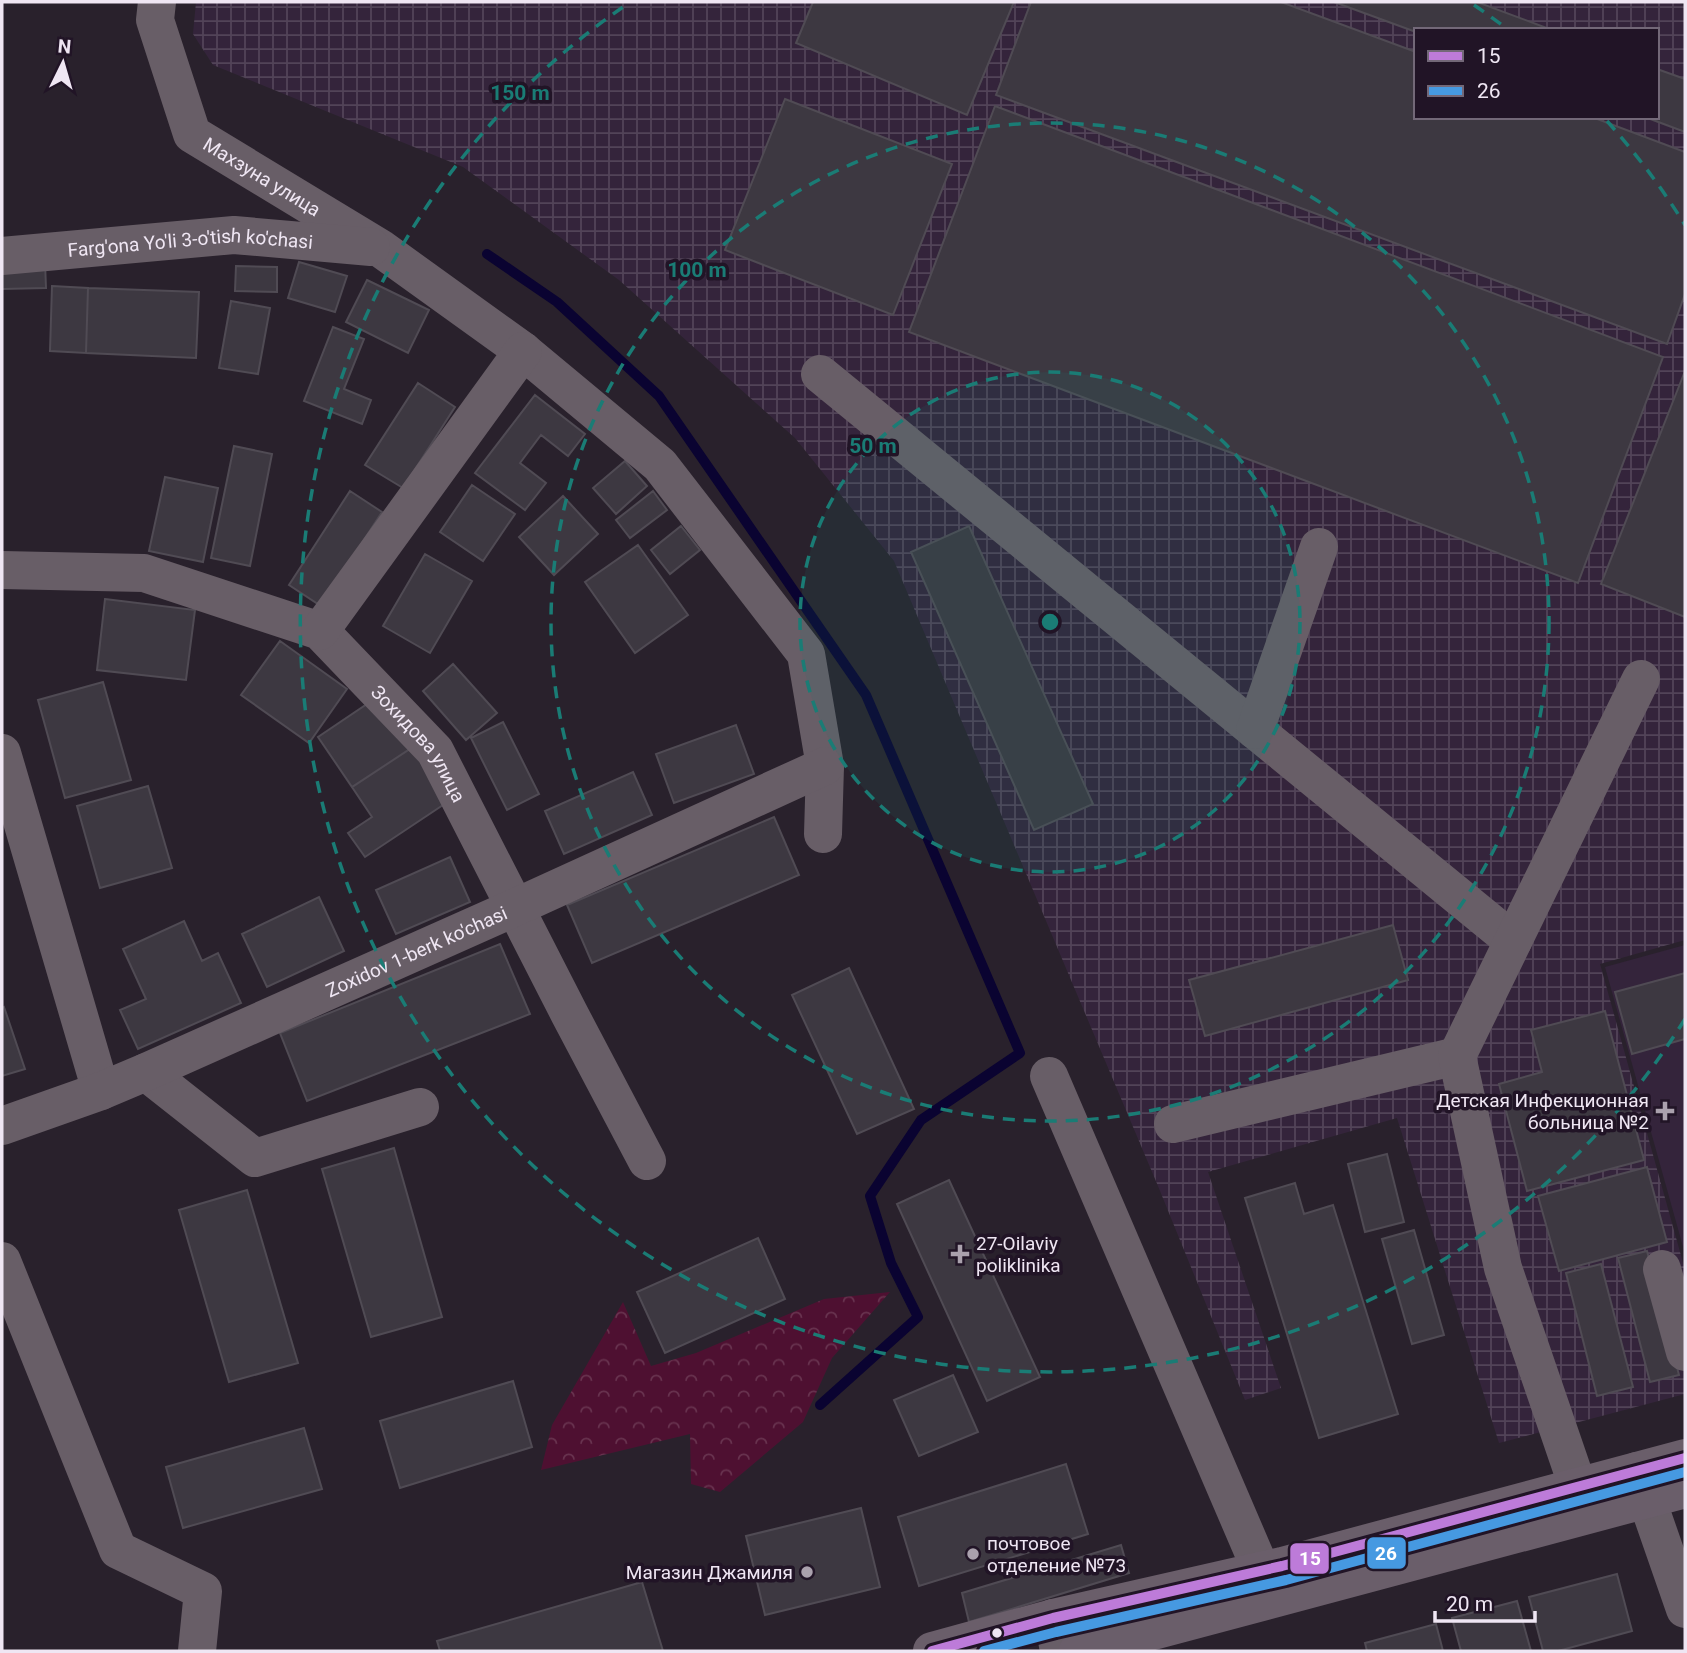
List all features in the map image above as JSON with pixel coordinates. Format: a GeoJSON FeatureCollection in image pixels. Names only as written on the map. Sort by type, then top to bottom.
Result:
{"type":"FeatureCollection","features":[{"type":"Feature","properties":{"kind":"main road"},"geometry":{"type":"LineString","coordinates":[[1078,1651],[1642,1485],[1685,1458]]}},
{"type":"Feature","properties":{"kind":"main road"},"geometry":{"type":"LineString","coordinates":[[932,1651],[1056,1635],[1261,1570],[1578,1487],[1642,1485],[1685,1489]]}},
{"type":"Feature","properties":{"kind":"street","name":"Махзуна улица"},"geometry":{"type":"LineString","coordinates":[[157,2],[155,20],[192,134],[380,248],[523,351],[660,465],[806,654],[825,766],[823,834]]}},
{"type":"Feature","properties":{"kind":"street","name":"Farg'ona Yo'li 3-o'tish ko'chasi"},"geometry":{"type":"LineString","coordinates":[[2,257],[234,235],[380,248]]}},
{"type":"Feature","properties":{"kind":"street"},"geometry":{"type":"LineString","coordinates":[[320,631],[523,351]]}},
{"type":"Feature","properties":{"kind":"street"},"geometry":{"type":"LineString","coordinates":[[820,373],[1513,941]]}},
{"type":"Feature","properties":{"kind":"street"},"geometry":{"type":"LineString","coordinates":[[1255,730],[1319,547]]}},
{"type":"Feature","properties":{"kind":"street","name":"Зохидова улица"},"geometry":{"type":"LineString","coordinates":[[2,570],[145,573],[320,631],[435,751],[647,1161]]}},
{"type":"Feature","properties":{"kind":"street"},"geometry":{"type":"LineString","coordinates":[[1578,1487],[1503,1268],[1457,1055],[1641,679]]}},
{"type":"Feature","properties":{"kind":"street"},"geometry":{"type":"LineString","coordinates":[[2,753],[101,1091]]}},
{"type":"Feature","properties":{"kind":"street","name":"Zoxidov 1-berk ko'chasi"},"geometry":{"type":"LineString","coordinates":[[2,1126],[146,1072],[825,766]]}},
{"type":"Feature","properties":{"kind":"street"},"geometry":{"type":"LineString","coordinates":[[1173,1124],[1457,1055]]}},
{"type":"Feature","properties":{"kind":"street"},"geometry":{"type":"LineString","coordinates":[[146,1072],[255,1158],[420,1107]]}},
{"type":"Feature","properties":{"kind":"street"},"geometry":{"type":"LineString","coordinates":[[1049,1076],[1261,1570]]}},
{"type":"Feature","properties":{"kind":"street"},"geometry":{"type":"LineString","coordinates":[[2,1261],[118,1550],[203,1591],[197,1651]]}},
{"type":"Feature","properties":{"kind":"street"},"geometry":{"type":"LineString","coordinates":[[1662,1269],[1685,1352]]}},
{"type":"Feature","properties":{"kind":"street"},"geometry":{"type":"LineString","coordinates":[[1642,1485],[1685,1609]]}},
{"type":"Feature","properties":{"kind":"shaded area"},"geometry":{"type":"Polygon","coordinates":[[[196,2],[1678,2],[1685,6],[1685,940],[1600,964],[1685,1270],[1685,1394],[1499,1443],[1397,1118],[1208,1172],[1281,1388],[1245,1400],[1158,1186],[894,561],[795,438],[619,280],[463,167],[213,65],[193,34],[196,2]]]}},
{"type":"Feature","properties":{"kind":"shaded area","name":"Детская Инфекционная больница №2"},"geometry":{"type":"Polygon","coordinates":[[[1685,945],[1685,1254],[1605,967],[1685,945]]]}},
{"type":"Feature","properties":{"kind":"green space"},"geometry":{"type":"Polygon","coordinates":[[[890,1292],[832,1358],[803,1422],[720,1492],[691,1484],[690,1434],[541,1470],[552,1425],[623,1302],[651,1366],[696,1353],[824,1299],[890,1292]]]}},
{"type":"Feature","properties":{"kind":"building"},"geometry":{"type":"Polygon","coordinates":[[[813,2],[1014,2],[967,115],[796,43],[813,2]]]}},
{"type":"Feature","properties":{"kind":"building"},"geometry":{"type":"Polygon","coordinates":[[[1031,2],[1281,2],[1414,51],[1414,119],[1597,119],[1685,152],[1685,294],[1667,344],[996,95],[1031,2]]]}},
{"type":"Feature","properties":{"kind":"building"},"geometry":{"type":"Polygon","coordinates":[[[1334,2],[1477,2],[1547,28],[1414,28],[1414,31],[1334,2]]]}},
{"type":"Feature","properties":{"kind":"building"},"geometry":{"type":"Polygon","coordinates":[[[1659,70],[1685,79],[1685,132],[1650,119],[1659,119],[1659,70]]]}},
{"type":"Feature","properties":{"kind":"building"},"geometry":{"type":"Polygon","coordinates":[[[785,99],[952,164],[893,315],[725,250],[785,99]]]}},
{"type":"Feature","properties":{"kind":"building"},"geometry":{"type":"Polygon","coordinates":[[[995,106],[1663,357],[1578,583],[909,332],[995,106]]]}},
{"type":"Feature","properties":{"kind":"building"},"geometry":{"type":"Polygon","coordinates":[[[45,262],[46,288],[2,289],[2,264],[45,262]]]}},
{"type":"Feature","properties":{"kind":"building"},"geometry":{"type":"Polygon","coordinates":[[[299,262],[347,276],[335,312],[288,298],[299,262]]]}},
{"type":"Feature","properties":{"kind":"building"},"geometry":{"type":"Polygon","coordinates":[[[236,266],[277,267],[277,292],[235,291],[236,266]]]}},
{"type":"Feature","properties":{"kind":"building"},"geometry":{"type":"Polygon","coordinates":[[[367,280],[429,310],[408,353],[346,322],[367,280]]]}},
{"type":"Feature","properties":{"kind":"building"},"geometry":{"type":"Polygon","coordinates":[[[52,286],[88,288],[86,353],[50,351],[52,286]]]}},
{"type":"Feature","properties":{"kind":"building"},"geometry":{"type":"Polygon","coordinates":[[[88,288],[199,292],[196,358],[86,353],[88,288]]]}},
{"type":"Feature","properties":{"kind":"building"},"geometry":{"type":"Polygon","coordinates":[[[231,301],[270,308],[258,374],[219,368],[231,301]]]}},
{"type":"Feature","properties":{"kind":"building"},"geometry":{"type":"Polygon","coordinates":[[[333,327],[364,339],[344,389],[371,400],[362,424],[304,401],[333,327]]]}},
{"type":"Feature","properties":{"kind":"building"},"geometry":{"type":"Polygon","coordinates":[[[1685,371],[1685,617],[1601,584],[1685,371]]]}},
{"type":"Feature","properties":{"kind":"building"},"geometry":{"type":"Polygon","coordinates":[[[418,383],[455,407],[403,488],[365,465],[418,383]]]}},
{"type":"Feature","properties":{"kind":"building"},"geometry":{"type":"Polygon","coordinates":[[[535,395],[585,434],[568,456],[541,435],[520,463],[546,483],[525,510],[475,473],[535,395]]]}},
{"type":"Feature","properties":{"kind":"building"},"geometry":{"type":"Polygon","coordinates":[[[234,446],[272,454],[250,566],[211,558],[234,446]]]}},
{"type":"Feature","properties":{"kind":"building"},"geometry":{"type":"Polygon","coordinates":[[[625,461],[647,486],[616,514],[593,488],[625,461]]]}},
{"type":"Feature","properties":{"kind":"building"},"geometry":{"type":"Polygon","coordinates":[[[165,477],[218,488],[203,562],[149,551],[165,477]]]}},
{"type":"Feature","properties":{"kind":"building"},"geometry":{"type":"Polygon","coordinates":[[[472,485],[515,514],[483,561],[440,532],[472,485]]]}},
{"type":"Feature","properties":{"kind":"building"},"geometry":{"type":"Polygon","coordinates":[[[350,491],[382,512],[321,606],[289,585],[350,491]]]}},
{"type":"Feature","properties":{"kind":"building"},"geometry":{"type":"Polygon","coordinates":[[[653,491],[667,510],[630,538],[616,520],[653,491]]]}},
{"type":"Feature","properties":{"kind":"building"},"geometry":{"type":"Polygon","coordinates":[[[563,496],[598,534],[554,575],[519,537],[563,496]]]}},
{"type":"Feature","properties":{"kind":"building"},"geometry":{"type":"Polygon","coordinates":[[[681,526],[700,550],[670,574],[651,550],[681,526]]]}},
{"type":"Feature","properties":{"kind":"building"},"geometry":{"type":"Polygon","coordinates":[[[969,526],[1093,804],[1034,830],[911,552],[969,526]]]}},
{"type":"Feature","properties":{"kind":"building"},"geometry":{"type":"Polygon","coordinates":[[[638,545],[688,615],[635,653],[585,582],[638,545]]]}},
{"type":"Feature","properties":{"kind":"building"},"geometry":{"type":"Polygon","coordinates":[[[425,554],[472,581],[430,653],[383,626],[425,554]]]}},
{"type":"Feature","properties":{"kind":"building"},"geometry":{"type":"Polygon","coordinates":[[[105,599],[195,610],[186,680],[97,670],[105,599]]]}},
{"type":"Feature","properties":{"kind":"building"},"geometry":{"type":"Polygon","coordinates":[[[280,641],[347,689],[309,743],[241,695],[280,641]]]}},
{"type":"Feature","properties":{"kind":"building"},"geometry":{"type":"Polygon","coordinates":[[[453,664],[497,713],[466,740],[423,691],[453,664]]]}},
{"type":"Feature","properties":{"kind":"building"},"geometry":{"type":"Polygon","coordinates":[[[103,682],[131,780],[65,798],[38,700],[103,682]]]}},
{"type":"Feature","properties":{"kind":"building"},"geometry":{"type":"Polygon","coordinates":[[[379,696],[413,747],[352,787],[318,737],[379,696]]]}},
{"type":"Feature","properties":{"kind":"building"},"geometry":{"type":"Polygon","coordinates":[[[503,722],[539,794],[507,810],[471,738],[503,722]]]}},
{"type":"Feature","properties":{"kind":"building"},"geometry":{"type":"Polygon","coordinates":[[[736,725],[754,774],[674,803],[656,754],[736,725]]]}},
{"type":"Feature","properties":{"kind":"building"},"geometry":{"type":"Polygon","coordinates":[[[413,747],[449,801],[365,857],[348,833],[372,817],[352,787],[413,747]]]}},
{"type":"Feature","properties":{"kind":"building"},"geometry":{"type":"Polygon","coordinates":[[[633,772],[652,815],[564,854],[545,811],[633,772]]]}},
{"type":"Feature","properties":{"kind":"building"},"geometry":{"type":"Polygon","coordinates":[[[148,786],[172,868],[100,888],[77,806],[148,786]]]}},
{"type":"Feature","properties":{"kind":"building"},"geometry":{"type":"Polygon","coordinates":[[[774,817],[799,875],[592,963],[567,905],[774,817]]]}},
{"type":"Feature","properties":{"kind":"building"},"geometry":{"type":"Polygon","coordinates":[[[450,857],[470,902],[396,934],[376,890],[450,857]]]}},
{"type":"Feature","properties":{"kind":"building"},"geometry":{"type":"Polygon","coordinates":[[[319,897],[344,951],[267,987],[242,934],[319,897]]]}},
{"type":"Feature","properties":{"kind":"building"},"geometry":{"type":"Polygon","coordinates":[[[184,921],[202,961],[218,953],[241,1003],[138,1049],[120,1010],[146,999],[123,949],[184,921]]]}},
{"type":"Feature","properties":{"kind":"building"},"geometry":{"type":"Polygon","coordinates":[[[1393,925],[1408,980],[1205,1036],[1189,980],[1393,925]]]}},
{"type":"Feature","properties":{"kind":"building"},"geometry":{"type":"Polygon","coordinates":[[[500,944],[530,1014],[307,1101],[280,1033],[500,944]]]}},
{"type":"Feature","properties":{"kind":"building"},"geometry":{"type":"Polygon","coordinates":[[[849,968],[914,1109],[857,1134],[792,995],[849,968]]]}},
{"type":"Feature","properties":{"kind":"building"},"geometry":{"type":"Polygon","coordinates":[[[1685,973],[1685,1039],[1632,1054],[1615,992],[1685,973]]]}},
{"type":"Feature","properties":{"kind":"building"},"geometry":{"type":"Polygon","coordinates":[[[4,1007],[25,1069],[2,1076],[2,1008],[4,1007]]]}},
{"type":"Feature","properties":{"kind":"building"},"geometry":{"type":"Polygon","coordinates":[[[1605,1011],[1644,1160],[1527,1191],[1499,1084],[1542,1072],[1531,1030],[1605,1011]]]}},
{"type":"Feature","properties":{"kind":"building"},"geometry":{"type":"Polygon","coordinates":[[[394,1148],[442,1317],[371,1337],[322,1169],[394,1148]]]}},
{"type":"Feature","properties":{"kind":"building"},"geometry":{"type":"Polygon","coordinates":[[[1387,1154],[1404,1222],[1365,1232],[1348,1164],[1387,1154]]]}},
{"type":"Feature","properties":{"kind":"building"},"geometry":{"type":"Polygon","coordinates":[[[1647,1167],[1667,1242],[1559,1271],[1538,1196],[1647,1167]]]}},
{"type":"Feature","properties":{"kind":"building"},"geometry":{"type":"Polygon","coordinates":[[[949,1180],[1040,1377],[987,1401],[897,1204],[949,1180]]]}},
{"type":"Feature","properties":{"kind":"building"},"geometry":{"type":"Polygon","coordinates":[[[1295,1183],[1304,1214],[1333,1205],[1398,1414],[1319,1438],[1245,1198],[1295,1183]]]}},
{"type":"Feature","properties":{"kind":"building"},"geometry":{"type":"Polygon","coordinates":[[[247,1190],[298,1363],[229,1382],[179,1210],[247,1190]]]}},
{"type":"Feature","properties":{"kind":"building"},"geometry":{"type":"Polygon","coordinates":[[[1414,1230],[1444,1335],[1412,1344],[1382,1239],[1414,1230]]]}},
{"type":"Feature","properties":{"kind":"building"},"geometry":{"type":"Polygon","coordinates":[[[758,1238],[785,1299],[665,1353],[637,1292],[758,1238]]]}},
{"type":"Feature","properties":{"kind":"building"},"geometry":{"type":"Polygon","coordinates":[[[1647,1251],[1679,1375],[1650,1382],[1618,1258],[1647,1251]]]}},
{"type":"Feature","properties":{"kind":"building"},"geometry":{"type":"Polygon","coordinates":[[[1601,1264],[1633,1387],[1597,1396],[1566,1273],[1601,1264]]]}},
{"type":"Feature","properties":{"kind":"building"},"geometry":{"type":"Polygon","coordinates":[[[953,1375],[978,1432],[919,1456],[894,1400],[953,1375]]]}},
{"type":"Feature","properties":{"kind":"building"},"geometry":{"type":"Polygon","coordinates":[[[513,1381],[532,1447],[400,1488],[380,1421],[513,1381]]]}},
{"type":"Feature","properties":{"kind":"building"},"geometry":{"type":"Polygon","coordinates":[[[304,1428],[322,1489],[183,1528],[166,1467],[304,1428]]]}},
{"type":"Feature","properties":{"kind":"building"},"geometry":{"type":"Polygon","coordinates":[[[1066,1464],[1088,1534],[919,1586],[898,1517],[1066,1464]]]}},
{"type":"Feature","properties":{"kind":"building"},"geometry":{"type":"Polygon","coordinates":[[[861,1508],[880,1587],[765,1615],[746,1536],[861,1508]]]}},
{"type":"Feature","properties":{"kind":"building"},"geometry":{"type":"Polygon","coordinates":[[[1121,1545],[1129,1573],[969,1622],[962,1593],[1121,1545]]]}},
{"type":"Feature","properties":{"kind":"building"},"geometry":{"type":"Polygon","coordinates":[[[1617,1574],[1632,1631],[1558,1651],[1543,1651],[1529,1597],[1617,1574]]]}},
{"type":"Feature","properties":{"kind":"building"},"geometry":{"type":"Polygon","coordinates":[[[642,1582],[663,1651],[440,1651],[437,1641],[642,1582]]]}},
{"type":"Feature","properties":{"kind":"building"},"geometry":{"type":"Polygon","coordinates":[[[1517,1601],[1531,1651],[1461,1651],[1452,1618],[1517,1601]]]}},
{"type":"Feature","properties":{"kind":"building"},"geometry":{"type":"Polygon","coordinates":[[[1436,1624],[1443,1651],[1367,1651],[1365,1643],[1436,1624]]]}},
{"type":"Feature","properties":{"kind":"waterway"},"geometry":{"type":"LineString","coordinates":[[487,254],[557,302],[659,396],[866,695],[1020,1053],[921,1120],[870,1196],[891,1263],[918,1317],[820,1405]]}},
{"type":"Feature","properties":{"kind":"transit line","name":"15"},"geometry":{"type":"LineString","coordinates":[[932,1651],[1053,1618],[1282,1566],[1685,1458]]}},
{"type":"Feature","properties":{"kind":"transit line","name":"26"},"geometry":{"type":"LineString","coordinates":[[984,1651],[1286,1580],[1685,1472]]}},
{"type":"Feature","properties":{"kind":"place","name":"Детская Инфекционная больница №2"},"geometry":{"type":"Point","coordinates":[1665,1111]}},
{"type":"Feature","properties":{"kind":"place","name":"27-Oilaviy poliklinika"},"geometry":{"type":"Point","coordinates":[960,1254]}},
{"type":"Feature","properties":{"kind":"place","name":"почтовое отделение №73"},"geometry":{"type":"Point","coordinates":[973,1554]}},
{"type":"Feature","properties":{"kind":"place","name":"Магазин Джамиля"},"geometry":{"type":"Point","coordinates":[807,1572]}}]}
